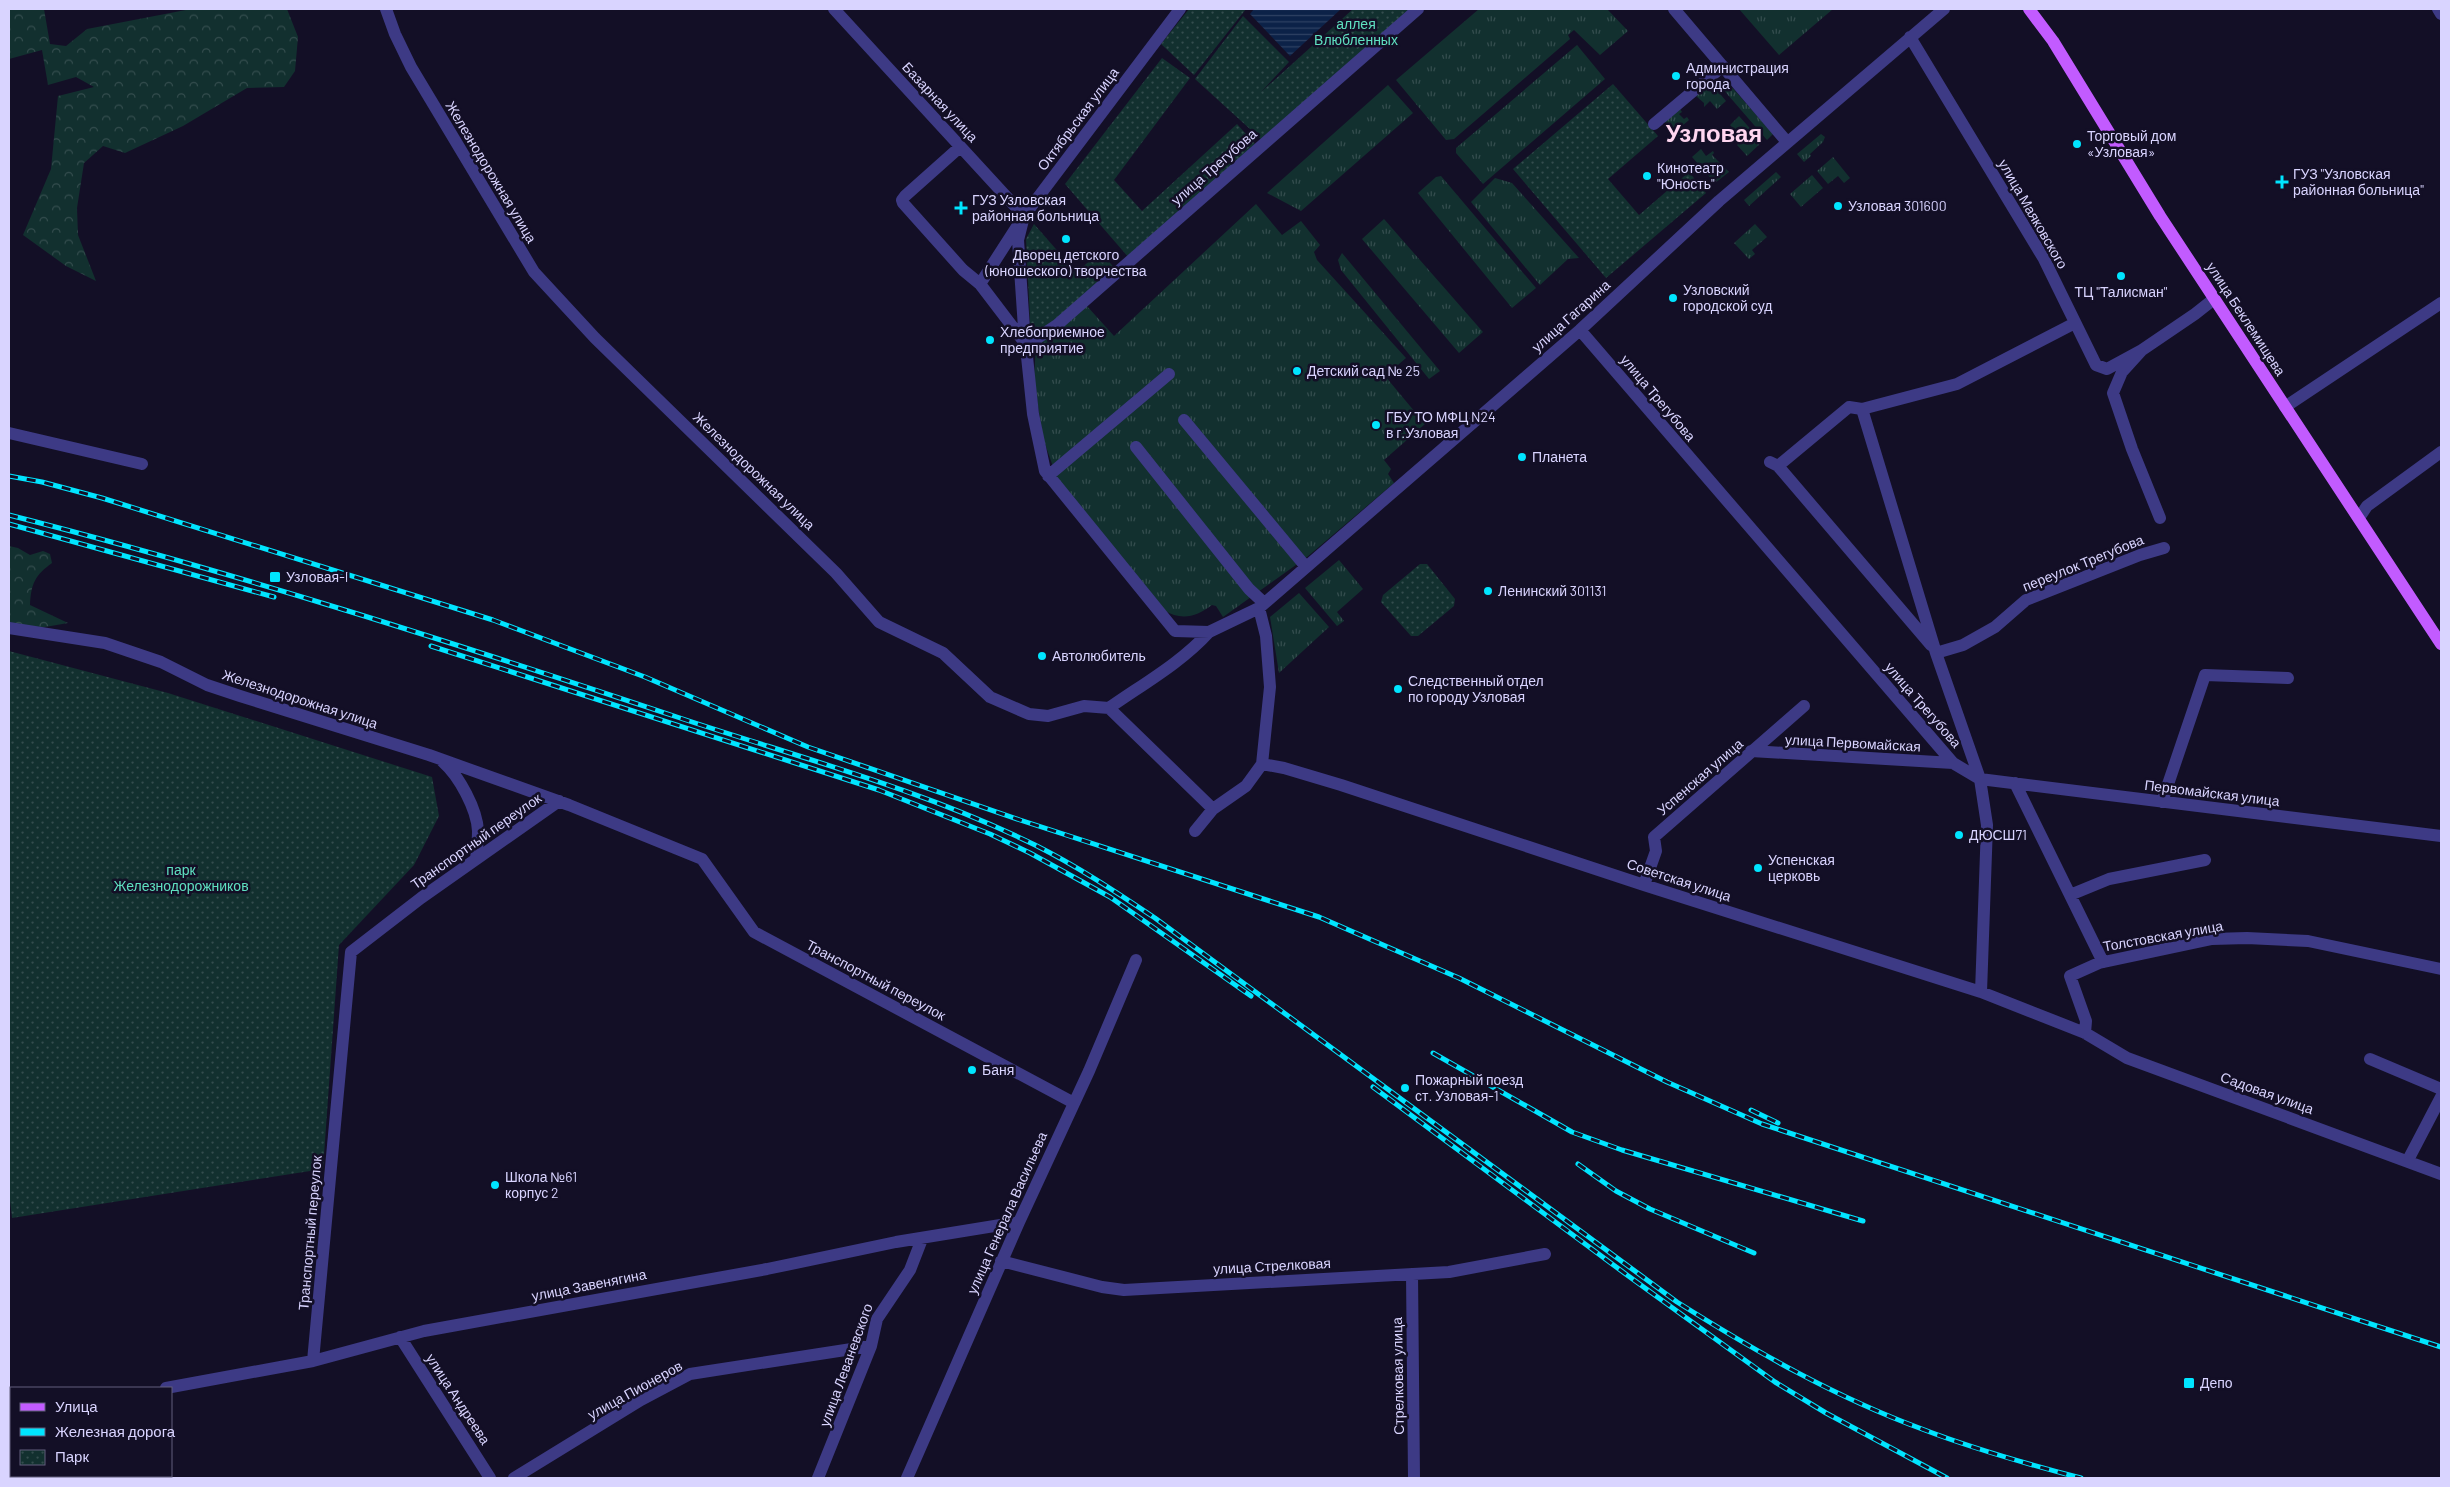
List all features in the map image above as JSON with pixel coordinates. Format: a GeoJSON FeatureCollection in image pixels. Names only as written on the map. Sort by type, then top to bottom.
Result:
{"type":"FeatureCollection","features":[{"type":"Feature","properties":{"kind":"main road","name":"улица Беклемищева"},"geometry":{"type":"LineString","coordinates":[[2030,9],[2054,41],[2160,216],[2441,644]]}},
{"type":"Feature","properties":{"kind":"street","name":"Железнодорожная улица"},"geometry":{"type":"LineString","coordinates":[[386,9],[395,34],[411,67],[534,272],[595,338],[830,567],[879,622],[943,653],[990,697],[1029,714],[1048,716],[1084,706],[1109,708]]}},
{"type":"Feature","properties":{"kind":"street","name":"Базарная улица"},"geometry":{"type":"LineString","coordinates":[[834,9],[1024,216]]}},
{"type":"Feature","properties":{"kind":"street","name":"Октябрьская улица"},"geometry":{"type":"LineString","coordinates":[[1048,476],[1033,414],[1018,240],[1024,216],[1180,9]]}},
{"type":"Feature","properties":{"kind":"street","name":"улица Трегубова"},"geometry":{"type":"LineString","coordinates":[[1027,344],[1057,324],[1418,9]]}},
{"type":"Feature","properties":{"kind":"street"},"geometry":{"type":"LineString","coordinates":[[1674,9],[1788,142]]}},
{"type":"Feature","properties":{"kind":"street","name":"улица Гагарина"},"geometry":{"type":"LineString","coordinates":[[1209,632],[1261,605],[1580,330],[1677,238],[1944,9]]}},
{"type":"Feature","properties":{"kind":"street"},"geometry":{"type":"LineString","coordinates":[[2438,9],[2441,14]]}},
{"type":"Feature","properties":{"kind":"street","name":"улица Маяковского"},"geometry":{"type":"LineString","coordinates":[[1910,37],[2044,259],[2096,365],[2107,369],[2142,350],[2214,299]]}},
{"type":"Feature","properties":{"kind":"street"},"geometry":{"type":"LineString","coordinates":[[1654,124],[1723,66]]}},
{"type":"Feature","properties":{"kind":"street"},"geometry":{"type":"LineString","coordinates":[[960,147],[902,200],[962,270],[980,284],[1027,344]]}},
{"type":"Feature","properties":{"kind":"street"},"geometry":{"type":"LineString","coordinates":[[980,284],[1024,216]]}},
{"type":"Feature","properties":{"kind":"street"},"geometry":{"type":"LineString","coordinates":[[2286,407],[2441,303]]}},
{"type":"Feature","properties":{"kind":"street"},"geometry":{"type":"LineString","coordinates":[[1935,651],[1774,464],[1849,407],[1862,409],[1957,384],[2075,322]]}},
{"type":"Feature","properties":{"kind":"street","name":"улица Трегубова"},"geometry":{"type":"LineString","coordinates":[[1580,330],[1953,763],[1980,778]]}},
{"type":"Feature","properties":{"kind":"street","name":"улица Маяковского"},"geometry":{"type":"LineString","coordinates":[[2142,350],[2122,372],[2113,393],[2132,450],[2160,518]]}},
{"type":"Feature","properties":{"kind":"street"},"geometry":{"type":"LineString","coordinates":[[1169,374],[1048,476],[1174,631],[1209,632]]}},
{"type":"Feature","properties":{"kind":"street","name":"улица Трегубова"},"geometry":{"type":"LineString","coordinates":[[1862,409],[1935,651],[1980,778]]}},
{"type":"Feature","properties":{"kind":"street"},"geometry":{"type":"LineString","coordinates":[[1184,420],[1306,566]]}},
{"type":"Feature","properties":{"kind":"street"},"geometry":{"type":"LineString","coordinates":[[9,433],[142,464]]}},
{"type":"Feature","properties":{"kind":"street"},"geometry":{"type":"LineString","coordinates":[[1136,447],[1261,605],[1266,636],[1270,687],[1262,764],[1246,786],[1213,808],[1195,831]]}},
{"type":"Feature","properties":{"kind":"street"},"geometry":{"type":"LineString","coordinates":[[2359,518],[2367,506],[2441,452]]}},
{"type":"Feature","properties":{"kind":"street","name":"переулок Трегубова"},"geometry":{"type":"LineString","coordinates":[[1935,651],[1963,645],[1995,627],[2026,600],[2164,548]]}},
{"type":"Feature","properties":{"kind":"street","name":"Железнодорожная улица"},"geometry":{"type":"LineString","coordinates":[[9,628],[105,644],[161,662],[207,685],[440,759],[559,801]]}},
{"type":"Feature","properties":{"kind":"street"},"geometry":{"type":"LineString","coordinates":[[1209,632],[1197,645],[1179,659],[1109,708],[1213,808]]}},
{"type":"Feature","properties":{"kind":"street"},"geometry":{"type":"LineString","coordinates":[[2162,802],[2205,675],[2288,678]]}},
{"type":"Feature","properties":{"kind":"street","name":"Успенская улица"},"geometry":{"type":"LineString","coordinates":[[1644,885],[1656,851],[1654,837],[1804,706]]}},
{"type":"Feature","properties":{"kind":"street","name":"улица Первомайская"},"geometry":{"type":"LineString","coordinates":[[1752,751],[1953,763]]}},
{"type":"Feature","properties":{"kind":"street"},"geometry":{"type":"LineString","coordinates":[[440,759],[453,771],[464,788],[478,830],[476,859]]}},
{"type":"Feature","properties":{"kind":"street","name":"Советская улица"},"geometry":{"type":"LineString","coordinates":[[1262,764],[1284,768],[1341,785],[1644,885],[1981,992],[2085,1033]]}},
{"type":"Feature","properties":{"kind":"street"},"geometry":{"type":"LineString","coordinates":[[1980,778],[1987,825],[1981,992]]}},
{"type":"Feature","properties":{"kind":"street","name":"Первомайская улица"},"geometry":{"type":"LineString","coordinates":[[1980,778],[2441,836]]}},
{"type":"Feature","properties":{"kind":"street"},"geometry":{"type":"LineString","coordinates":[[2015,783],[2103,962]]}},
{"type":"Feature","properties":{"kind":"street","name":"Транспортный переулок"},"geometry":{"type":"LineString","coordinates":[[313,1361],[351,952],[476,859],[559,801],[702,859],[754,932],[1074,1103]]}},
{"type":"Feature","properties":{"kind":"street"},"geometry":{"type":"LineString","coordinates":[[2070,896],[2109,879],[2205,860]]}},
{"type":"Feature","properties":{"kind":"street","name":"Толстовская улица"},"geometry":{"type":"LineString","coordinates":[[2085,1033],[2086,1021],[2070,976],[2103,962],[2212,939],[2247,938],[2308,941],[2441,969]]}},
{"type":"Feature","properties":{"kind":"street","name":"улица Генерала Васильева"},"geometry":{"type":"LineString","coordinates":[[907,1478],[1001,1261],[1074,1103],[1136,960]]}},
{"type":"Feature","properties":{"kind":"street","name":"Садовая улица"},"geometry":{"type":"LineString","coordinates":[[2085,1033],[2127,1058],[2408,1160],[2441,1174]]}},
{"type":"Feature","properties":{"kind":"street"},"geometry":{"type":"LineString","coordinates":[[2370,1059],[2441,1089]]}},
{"type":"Feature","properties":{"kind":"street"},"geometry":{"type":"LineString","coordinates":[[2408,1160],[2441,1097]]}},
{"type":"Feature","properties":{"kind":"street","name":"улица Завенягина"},"geometry":{"type":"LineString","coordinates":[[171,1387],[313,1361],[364,1349],[400,1337],[1019,1222]]}},
{"type":"Feature","properties":{"kind":"street","name":"улица Леваневского"},"geometry":{"type":"LineString","coordinates":[[818,1478],[871,1346],[877,1319],[910,1270],[922,1239]]}},
{"type":"Feature","properties":{"kind":"street","name":"улица Стрелковая"},"geometry":{"type":"LineString","coordinates":[[1001,1261],[1102,1287],[1124,1290],[1449,1272],[1545,1254]]}},
{"type":"Feature","properties":{"kind":"street","name":"Стрелковая улица"},"geometry":{"type":"LineString","coordinates":[[1412,1274],[1414,1478]]}},
{"type":"Feature","properties":{"kind":"street","name":"улица Андреева"},"geometry":{"type":"LineString","coordinates":[[400,1337],[490,1478]]}},
{"type":"Feature","properties":{"kind":"street","name":"улица Пионеров"},"geometry":{"type":"LineString","coordinates":[[514,1478],[641,1400],[690,1374],[871,1346]]}},
{"type":"Feature","properties":{"kind":"green space"},"geometry":{"type":"Polygon","coordinates":[[[9,9],[44,9],[50,44],[66,46],[87,29],[191,9],[287,9],[298,37],[295,71],[284,87],[247,88],[183,126],[125,153],[103,146],[84,163],[77,208],[78,235],[96,281],[66,266],[23,235],[51,169],[58,96],[94,87],[76,77],[48,85],[42,50],[9,59],[9,9]]]}},
{"type":"Feature","properties":{"kind":"green space"},"geometry":{"type":"Polygon","coordinates":[[[1189,9],[1246,9],[1194,75],[1161,44],[1189,9]]]}},
{"type":"Feature","properties":{"kind":"green space","name":"аллея Влюбленных"},"geometry":{"type":"Polygon","coordinates":[[[1353,9],[1413,9],[1262,140],[1195,79],[1243,16],[1289,62],[1261,92],[1353,9]]]}},
{"type":"Feature","properties":{"kind":"green space"},"geometry":{"type":"Polygon","coordinates":[[[1479,9],[1607,9],[1628,31],[1600,55],[1574,30],[1568,35],[1570,39],[1454,139],[1446,140],[1396,80],[1479,9]]]}},
{"type":"Feature","properties":{"kind":"green space"},"geometry":{"type":"Polygon","coordinates":[[[1739,9],[1833,9],[1779,55],[1739,9]]]}},
{"type":"Feature","properties":{"kind":"green space"},"geometry":{"type":"Polygon","coordinates":[[[1577,45],[1605,79],[1483,184],[1456,153],[1456,148],[1577,45]]]}},
{"type":"Feature","properties":{"kind":"green space"},"geometry":{"type":"Polygon","coordinates":[[[1162,58],[1190,78],[1114,180],[1142,211],[1237,124],[1255,144],[1129,258],[1065,184],[1162,58]]]}},
{"type":"Feature","properties":{"kind":"green space"},"geometry":{"type":"Polygon","coordinates":[[[1715,80],[1720,80],[1730,85],[1773,134],[1767,140],[1715,80]]]}},
{"type":"Feature","properties":{"kind":"green space"},"geometry":{"type":"Polygon","coordinates":[[[1711,83],[1726,101],[1717,109],[1710,101],[1704,107],[1704,103],[1696,96],[1711,83]]]}},
{"type":"Feature","properties":{"kind":"green space"},"geometry":{"type":"Polygon","coordinates":[[[1613,84],[1658,136],[1608,179],[1639,215],[1689,172],[1706,193],[1606,278],[1513,169],[1613,84]]]}},
{"type":"Feature","properties":{"kind":"green space"},"geometry":{"type":"Polygon","coordinates":[[[1388,85],[1413,113],[1301,211],[1267,193],[1388,85]]]}},
{"type":"Feature","properties":{"kind":"green space"},"geometry":{"type":"Polygon","coordinates":[[[1680,109],[1682,112],[1679,114],[1684,119],[1687,117],[1689,120],[1682,126],[1687,134],[1679,141],[1664,122],[1680,109]]]}},
{"type":"Feature","properties":{"kind":"green space"},"geometry":{"type":"Polygon","coordinates":[[[1739,116],[1762,142],[1747,156],[1737,145],[1739,143],[1734,137],[1731,139],[1729,136],[1735,131],[1730,125],[1739,116]]]}},
{"type":"Feature","properties":{"kind":"green space"},"geometry":{"type":"Polygon","coordinates":[[[1821,134],[1825,137],[1823,142],[1804,162],[1797,154],[1821,134]]]}},
{"type":"Feature","properties":{"kind":"green space"},"geometry":{"type":"Polygon","coordinates":[[[1701,149],[1706,156],[1713,151],[1712,155],[1729,172],[1715,183],[1692,157],[1701,149]]]}},
{"type":"Feature","properties":{"kind":"green space"},"geometry":{"type":"Polygon","coordinates":[[[1833,157],[1850,178],[1844,183],[1838,176],[1828,184],[1817,171],[1833,157]]]}},
{"type":"Feature","properties":{"kind":"green space"},"geometry":{"type":"Polygon","coordinates":[[[1776,172],[1781,177],[1749,206],[1744,200],[1776,172]]]}},
{"type":"Feature","properties":{"kind":"green space"},"geometry":{"type":"Polygon","coordinates":[[[1812,175],[1823,188],[1801,207],[1790,194],[1812,175]]]}},
{"type":"Feature","properties":{"kind":"green space"},"geometry":{"type":"Polygon","coordinates":[[[1441,176],[1536,288],[1512,308],[1418,193],[1436,177],[1441,176]]]}},
{"type":"Feature","properties":{"kind":"green space"},"geometry":{"type":"Polygon","coordinates":[[[1495,178],[1512,183],[1579,258],[1568,259],[1540,285],[1471,202],[1495,178]]]}},
{"type":"Feature","properties":{"kind":"green space"},"geometry":{"type":"Polygon","coordinates":[[[1256,204],[1282,235],[1301,221],[1320,245],[1314,252],[1317,260],[1406,358],[1385,376],[1425,424],[1384,460],[1391,469],[1388,474],[1394,483],[1307,557],[1223,617],[1216,606],[1212,605],[1194,615],[1176,616],[1164,610],[1057,478],[1044,441],[1040,419],[1034,377],[1036,346],[1086,305],[1114,336],[1256,204]]]}},
{"type":"Feature","properties":{"kind":"green space"},"geometry":{"type":"Polygon","coordinates":[[[1384,219],[1483,332],[1459,353],[1362,239],[1384,219]]]}},
{"type":"Feature","properties":{"kind":"green space"},"geometry":{"type":"Polygon","coordinates":[[[1034,224],[1076,272],[1101,252],[1116,270],[1031,341],[1026,239],[1034,224]]]}},
{"type":"Feature","properties":{"kind":"green space"},"geometry":{"type":"Polygon","coordinates":[[[1755,224],[1767,237],[1752,250],[1755,254],[1749,259],[1734,243],[1755,224]]]}},
{"type":"Feature","properties":{"kind":"green space"},"geometry":{"type":"Polygon","coordinates":[[[1342,253],[1440,371],[1429,379],[1341,270],[1338,260],[1342,253]]]}},
{"type":"Feature","properties":{"kind":"green space"},"geometry":{"type":"Polygon","coordinates":[[[9,546],[18,548],[30,555],[43,551],[50,554],[52,563],[35,581],[31,591],[30,605],[68,623],[22,631],[9,629],[9,546]]]}},
{"type":"Feature","properties":{"kind":"green space"},"geometry":{"type":"Polygon","coordinates":[[[1339,560],[1363,589],[1337,612],[1344,621],[1337,626],[1305,588],[1339,560]]]}},
{"type":"Feature","properties":{"kind":"green space"},"geometry":{"type":"Polygon","coordinates":[[[1420,564],[1427,564],[1455,599],[1454,606],[1418,636],[1411,636],[1381,602],[1383,595],[1420,564]]]}},
{"type":"Feature","properties":{"kind":"green space"},"geometry":{"type":"Polygon","coordinates":[[[1299,593],[1329,627],[1279,673],[1270,617],[1299,593]]]}},
{"type":"Feature","properties":{"kind":"green space","name":"парк Железнодорожников"},"geometry":{"type":"Polygon","coordinates":[[[9,651],[168,693],[432,777],[439,816],[414,865],[339,945],[323,1169],[12,1218],[9,1192],[9,651]]]}},
{"type":"Feature","properties":{"kind":"water"},"geometry":{"type":"Polygon","coordinates":[[[1254,9],[1341,9],[1290,56],[1250,14],[1254,9]]]}},
{"type":"Feature","properties":{"kind":"railway"},"geometry":{"type":"LineString","coordinates":[[9,476],[42,482],[102,498],[493,620],[645,677],[808,747],[1020,820],[1319,917],[1459,978],[1667,1082],[1762,1124],[2441,1347]]}},
{"type":"Feature","properties":{"kind":"railway"},"geometry":{"type":"LineString","coordinates":[[9,515],[177,560],[345,610],[858,775],[903,790],[992,825],[1051,853],[1081,870],[1155,918],[1677,1302],[1706,1320],[1796,1372],[1858,1403],[1981,1450],[2081,1478]]}},
{"type":"Feature","properties":{"kind":"railway"},"geometry":{"type":"LineString","coordinates":[[9,524],[274,597]]}},
{"type":"Feature","properties":{"kind":"railway"},"geometry":{"type":"LineString","coordinates":[[431,646],[879,790],[990,834],[1030,853],[1110,897],[1251,996]]}},
{"type":"Feature","properties":{"kind":"railway"},"geometry":{"type":"LineString","coordinates":[[1433,1053],[1572,1132],[1622,1150],[1863,1221]]}},
{"type":"Feature","properties":{"kind":"railway"},"geometry":{"type":"LineString","coordinates":[[1373,1087],[1775,1382],[1826,1413],[1947,1478]]}},
{"type":"Feature","properties":{"kind":"railway"},"geometry":{"type":"LineString","coordinates":[[1751,1110],[1778,1123]]}},
{"type":"Feature","properties":{"kind":"railway"},"geometry":{"type":"LineString","coordinates":[[1578,1164],[1616,1191],[1650,1209],[1754,1253]]}},
{"type":"Feature","properties":{"kind":"place","name":"Администрация города"},"geometry":{"type":"Point","coordinates":[1676,76]}},
{"type":"Feature","properties":{"kind":"place","name":"Торговый дом «Узловая»"},"geometry":{"type":"Point","coordinates":[2077,144]}},
{"type":"Feature","properties":{"kind":"place","name":"Кинотеатр \"Юность\""},"geometry":{"type":"Point","coordinates":[1647,176]}},
{"type":"Feature","properties":{"kind":"place","name":"ГУЗ \"Узловская районная больница\""},"geometry":{"type":"Point","coordinates":[2282,182]}},
{"type":"Feature","properties":{"kind":"place","name":"Узловая 301600"},"geometry":{"type":"Point","coordinates":[1838,206]}},
{"type":"Feature","properties":{"kind":"place","name":"ГУЗ Узловская районная больница"},"geometry":{"type":"Point","coordinates":[961,208]}},
{"type":"Feature","properties":{"kind":"place","name":"Дворец детского (юношеского) творчества"},"geometry":{"type":"Point","coordinates":[1066,239]}},
{"type":"Feature","properties":{"kind":"place","name":"ТЦ \"Талисман\""},"geometry":{"type":"Point","coordinates":[2121,276]}},
{"type":"Feature","properties":{"kind":"place","name":"Узловский городской суд"},"geometry":{"type":"Point","coordinates":[1673,298]}},
{"type":"Feature","properties":{"kind":"place","name":"Хлебоприемное предприятие"},"geometry":{"type":"Point","coordinates":[990,340]}},
{"type":"Feature","properties":{"kind":"place","name":"Детский сад № 25"},"geometry":{"type":"Point","coordinates":[1297,371]}},
{"type":"Feature","properties":{"kind":"place","name":"ГБУ ТО МФЦ N24 в г.Узловая"},"geometry":{"type":"Point","coordinates":[1376,425]}},
{"type":"Feature","properties":{"kind":"place","name":"Планета"},"geometry":{"type":"Point","coordinates":[1522,457]}},
{"type":"Feature","properties":{"kind":"place","name":"Узловая-I"},"geometry":{"type":"Point","coordinates":[275,577]}},
{"type":"Feature","properties":{"kind":"place","name":"Ленинский 301131"},"geometry":{"type":"Point","coordinates":[1488,591]}},
{"type":"Feature","properties":{"kind":"place","name":"Автолюбитель"},"geometry":{"type":"Point","coordinates":[1042,656]}},
{"type":"Feature","properties":{"kind":"place","name":"Следственный отдел по городу Узловая"},"geometry":{"type":"Point","coordinates":[1398,689]}},
{"type":"Feature","properties":{"kind":"place","name":"ДЮСШ71"},"geometry":{"type":"Point","coordinates":[1959,835]}},
{"type":"Feature","properties":{"kind":"place","name":"Успенская церковь"},"geometry":{"type":"Point","coordinates":[1758,868]}},
{"type":"Feature","properties":{"kind":"place","name":"Баня"},"geometry":{"type":"Point","coordinates":[972,1070]}},
{"type":"Feature","properties":{"kind":"place","name":"Пожарный поезд ст. Узловая-1"},"geometry":{"type":"Point","coordinates":[1405,1088]}},
{"type":"Feature","properties":{"kind":"place","name":"Школа №61 корпус 2"},"geometry":{"type":"Point","coordinates":[495,1185]}},
{"type":"Feature","properties":{"kind":"place","name":"Депо"},"geometry":{"type":"Point","coordinates":[2189,1383]}},
{"type":"Feature","properties":{"kind":"district","name":"Узловая"},"geometry":{"type":"Point","coordinates":[1714,134]}}]}
